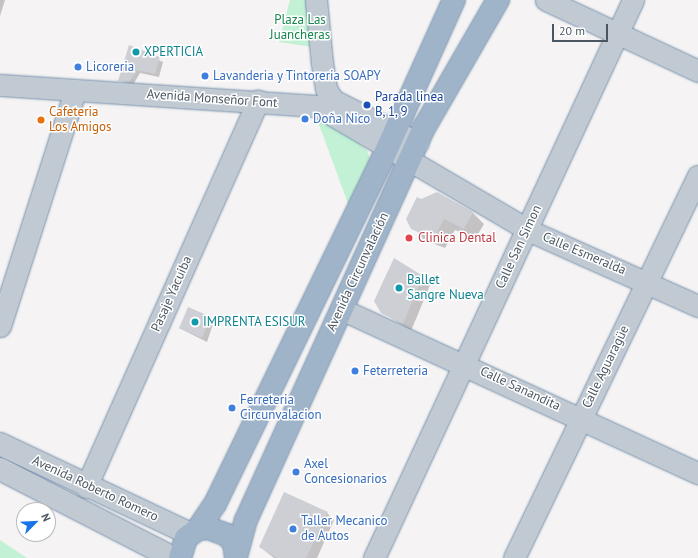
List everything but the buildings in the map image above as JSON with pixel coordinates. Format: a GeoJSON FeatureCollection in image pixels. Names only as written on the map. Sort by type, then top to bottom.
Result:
{"type":"FeatureCollection","features":[{"type":"Feature","properties":{"kind":"highway","name":"Avenida Circunvalación"},"geometry":{"type":"LineString","coordinates":[[180,558],[182,544],[194,532],[215,504],[392,140],[454,0]]}},
{"type":"Feature","properties":{"kind":"highway","name":"Avenida Circunvalación"},"geometry":{"type":"LineString","coordinates":[[238,556],[246,520],[408,163],[498,0]]}},
{"type":"Feature","properties":{"kind":"highway"},"geometry":{"type":"LineString","coordinates":[[194,532],[218,530],[234,543],[238,556]]}},
{"type":"Feature","properties":{"kind":"street"},"geometry":{"type":"LineString","coordinates":[[316,0],[326,89],[333,100],[392,140],[418,143]]}},
{"type":"Feature","properties":{"kind":"street"},"geometry":{"type":"LineString","coordinates":[[546,0],[618,31],[698,72]]}},
{"type":"Feature","properties":{"kind":"street","name":"Calle San Simon"},"geometry":{"type":"LineString","coordinates":[[374,558],[464,363],[528,230],[633,0]]}},
{"type":"Feature","properties":{"kind":"street","name":"Avenida Monseñor Font"},"geometry":{"type":"LineString","coordinates":[[0,85],[317,106],[392,140],[408,163]]}},
{"type":"Feature","properties":{"kind":"street"},"geometry":{"type":"LineString","coordinates":[[0,326],[75,90]]}},
{"type":"Feature","properties":{"kind":"street","name":"Pasaje Yacuiba"},"geometry":{"type":"LineString","coordinates":[[86,487],[258,101]]}},
{"type":"Feature","properties":{"kind":"street","name":"Calle Esmeralda"},"geometry":{"type":"LineString","coordinates":[[408,163],[528,230],[648,282],[698,306]]}},
{"type":"Feature","properties":{"kind":"street","name":"Calle Aguaragüe"},"geometry":{"type":"LineString","coordinates":[[514,558],[698,176]]}},
{"type":"Feature","properties":{"kind":"street","name":"Calle Sanandita"},"geometry":{"type":"LineString","coordinates":[[341,309],[464,363],[698,473]]}},
{"type":"Feature","properties":{"kind":"street","name":"Avenida Roberto Romero"},"geometry":{"type":"LineString","coordinates":[[0,444],[86,487],[194,532]]}},
{"type":"Feature","properties":{"kind":"street","name":"Avenida Roberto Romero"},"geometry":{"type":"LineString","coordinates":[[0,469],[173,558]]}},
{"type":"Feature","properties":{"kind":"green space","name":"Plaza Las Juancheras"},"geometry":{"type":"Polygon","coordinates":[[[290,0],[315,0],[319,48],[279,42],[290,0]]]}},
{"type":"Feature","properties":{"kind":"green space"},"geometry":{"type":"Polygon","coordinates":[[[317,119],[340,129],[367,150],[371,161],[350,209],[317,119]]]}},
{"type":"Feature","properties":{"kind":"green space"},"geometry":{"type":"Polygon","coordinates":[[[0,540],[27,558],[0,558],[0,540]]]}},
{"type":"Feature","properties":{"kind":"place","name":"XPERTICIA"},"geometry":{"type":"Point","coordinates":[136,52]}},
{"type":"Feature","properties":{"kind":"place","name":"Licoreria"},"geometry":{"type":"Point","coordinates":[78,67]}},
{"type":"Feature","properties":{"kind":"place","name":"Lavanderia y Tintoreria SOAPY"},"geometry":{"type":"Point","coordinates":[205,76]}},
{"type":"Feature","properties":{"kind":"place","name":"Parada linea B, 1, 9"},"geometry":{"type":"Point","coordinates":[367,105]}},
{"type":"Feature","properties":{"kind":"place","name":"Doña Nico"},"geometry":{"type":"Point","coordinates":[305,119]}},
{"type":"Feature","properties":{"kind":"place","name":"Cafeteria Los Amigos"},"geometry":{"type":"Point","coordinates":[41,120]}},
{"type":"Feature","properties":{"kind":"place","name":"Clinica Dental"},"geometry":{"type":"Point","coordinates":[409,238]}},
{"type":"Feature","properties":{"kind":"place","name":"Ballet Sangre Nueva"},"geometry":{"type":"Point","coordinates":[399,288]}},
{"type":"Feature","properties":{"kind":"place","name":"IMPRENTA ESISUR"},"geometry":{"type":"Point","coordinates":[195,322]}},
{"type":"Feature","properties":{"kind":"place","name":"Feterreteria"},"geometry":{"type":"Point","coordinates":[355,371]}},
{"type":"Feature","properties":{"kind":"place","name":"Ferreteria Circunvalacion"},"geometry":{"type":"Point","coordinates":[232,408]}},
{"type":"Feature","properties":{"kind":"place","name":"Axel Concesionarios"},"geometry":{"type":"Point","coordinates":[296,472]}},
{"type":"Feature","properties":{"kind":"place","name":"Taller Mecanico de Autos"},"geometry":{"type":"Point","coordinates":[293,529]}}]}
